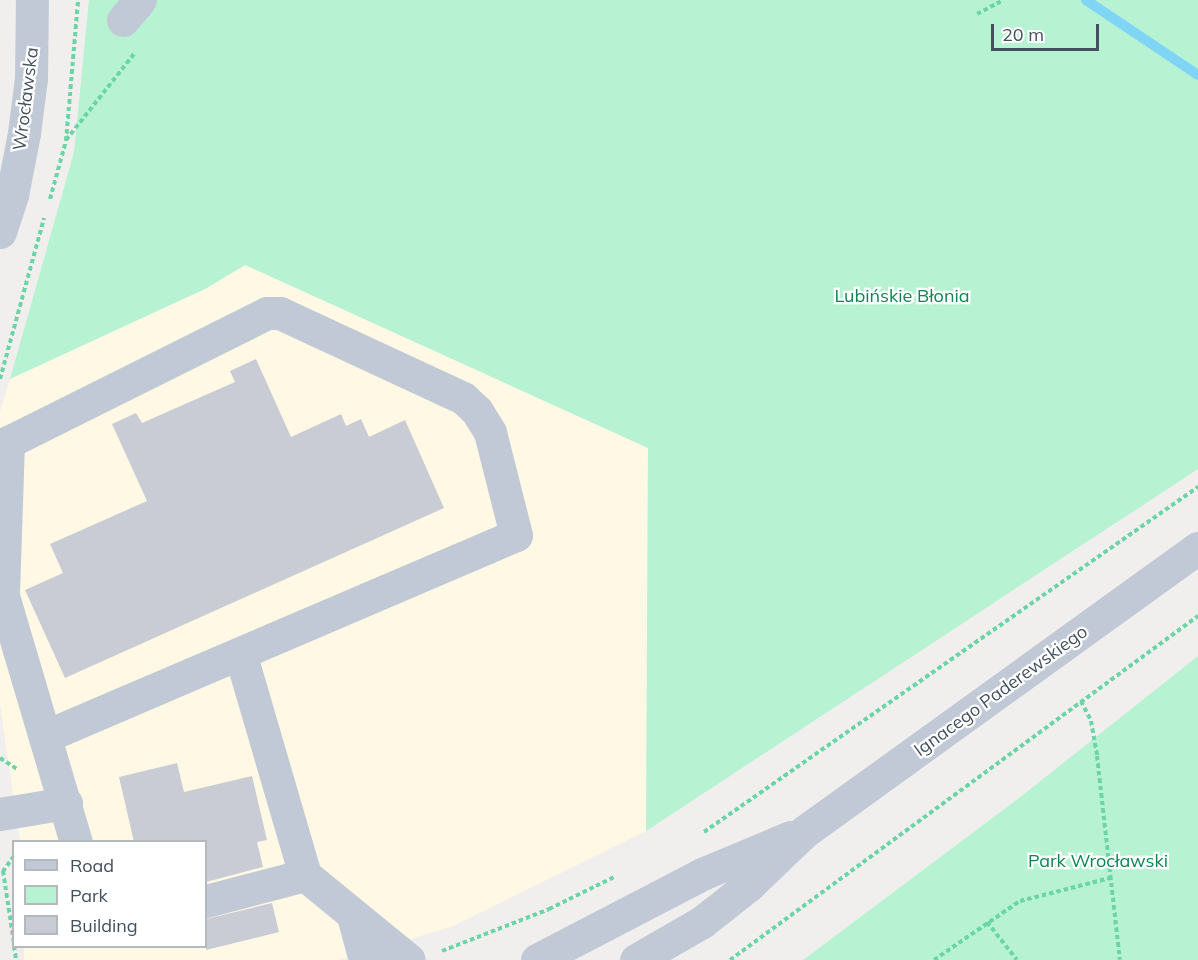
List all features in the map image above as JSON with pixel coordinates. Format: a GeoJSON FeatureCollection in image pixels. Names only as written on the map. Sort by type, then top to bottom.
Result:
{"type":"FeatureCollection","features":[{"type":"Feature","properties":{"kind":"street","name":"Wrocławska"},"geometry":{"type":"LineString","coordinates":[[0,232],[12,195],[24,133],[31,78],[32,0]]}},
{"type":"Feature","properties":{"kind":"street"},"geometry":{"type":"LineString","coordinates":[[0,155],[24,133]]}},
{"type":"Feature","properties":{"kind":"street"},"geometry":{"type":"LineString","coordinates":[[46,736],[241,656],[516,535],[490,432],[477,411],[463,398],[280,313],[267,313],[8,442],[3,596],[75,840]]}},
{"type":"Feature","properties":{"kind":"street","name":"Ignacego Paderewskiego"},"geometry":{"type":"LineString","coordinates":[[636,960],[702,922],[749,885],[804,832],[1198,548]]}},
{"type":"Feature","properties":{"kind":"street"},"geometry":{"type":"LineString","coordinates":[[241,656],[305,875],[352,916],[423,956]]}},
{"type":"Feature","properties":{"kind":"street"},"geometry":{"type":"LineString","coordinates":[[0,814],[66,803]]}},
{"type":"Feature","properties":{"kind":"street","name":"Ignacego Paderewskiego"},"geometry":{"type":"LineString","coordinates":[[537,960],[702,874],[804,832]]}},
{"type":"Feature","properties":{"kind":"street"},"geometry":{"type":"LineString","coordinates":[[207,901],[305,875]]}},
{"type":"Feature","properties":{"kind":"street"},"geometry":{"type":"LineString","coordinates":[[352,916],[365,960]]}},
{"type":"Feature","properties":{"kind":"path"},"geometry":{"type":"LineString","coordinates":[[977,14],[1003,0]]}},
{"type":"Feature","properties":{"kind":"path"},"geometry":{"type":"LineString","coordinates":[[66,141],[145,39],[132,10]]}},
{"type":"Feature","properties":{"kind":"path"},"geometry":{"type":"LineString","coordinates":[[696,836],[1198,487]]}},
{"type":"Feature","properties":{"kind":"path"},"geometry":{"type":"LineString","coordinates":[[730,960],[1198,616]]}},
{"type":"Feature","properties":{"kind":"path"},"geometry":{"type":"LineString","coordinates":[[1081,701],[1091,720],[1120,960]]}},
{"type":"Feature","properties":{"kind":"path"},"geometry":{"type":"LineString","coordinates":[[12,859],[3,871],[12,932]]}},
{"type":"Feature","properties":{"kind":"path"},"geometry":{"type":"LineString","coordinates":[[423,956],[549,909],[623,873]]}},
{"type":"Feature","properties":{"kind":"path"},"geometry":{"type":"LineString","coordinates":[[934,960],[1020,901],[1110,878]]}},
{"type":"Feature","properties":{"kind":"path"},"geometry":{"type":"LineString","coordinates":[[987,922],[1017,960]]}},
{"type":"Feature","properties":{"kind":"shaded area"},"geometry":{"type":"Polygon","coordinates":[[[245,265],[648,448],[646,831],[451,927],[339,960],[24,960],[24,948],[207,948],[207,840],[20,840],[0,705],[0,412],[10,379],[207,288],[245,265]]]}},
{"type":"Feature","properties":{"kind":"green space","name":"Lubińskie Błonia"},"geometry":{"type":"Polygon","coordinates":[[[89,0],[1198,0],[1198,469],[646,831],[648,448],[245,265],[207,288],[10,379],[74,152],[89,0]]]}},
{"type":"Feature","properties":{"kind":"green space","name":"Park Wrocławski"},"geometry":{"type":"Polygon","coordinates":[[[1198,656],[1198,960],[803,960],[1019,798],[1198,656]]]}},
{"type":"Feature","properties":{"kind":"building"},"geometry":{"type":"Polygon","coordinates":[[[256,359],[291,437],[341,414],[346,426],[361,419],[369,437],[405,420],[444,508],[65,678],[25,590],[63,573],[50,544],[147,501],[112,424],[136,413],[142,423],[235,382],[230,371],[256,359]]]}},
{"type":"Feature","properties":{"kind":"building"},"geometry":{"type":"Polygon","coordinates":[[[177,763],[184,792],[252,776],[267,840],[257,842],[263,867],[207,882],[207,840],[134,840],[119,777],[177,763]]]}},
{"type":"Feature","properties":{"kind":"building"},"geometry":{"type":"Polygon","coordinates":[[[272,903],[279,932],[206,950],[207,919],[272,903]]]}},
{"type":"Feature","properties":{"kind":"waterway"},"geometry":{"type":"LineString","coordinates":[[1086,0],[1198,75]]}}]}
